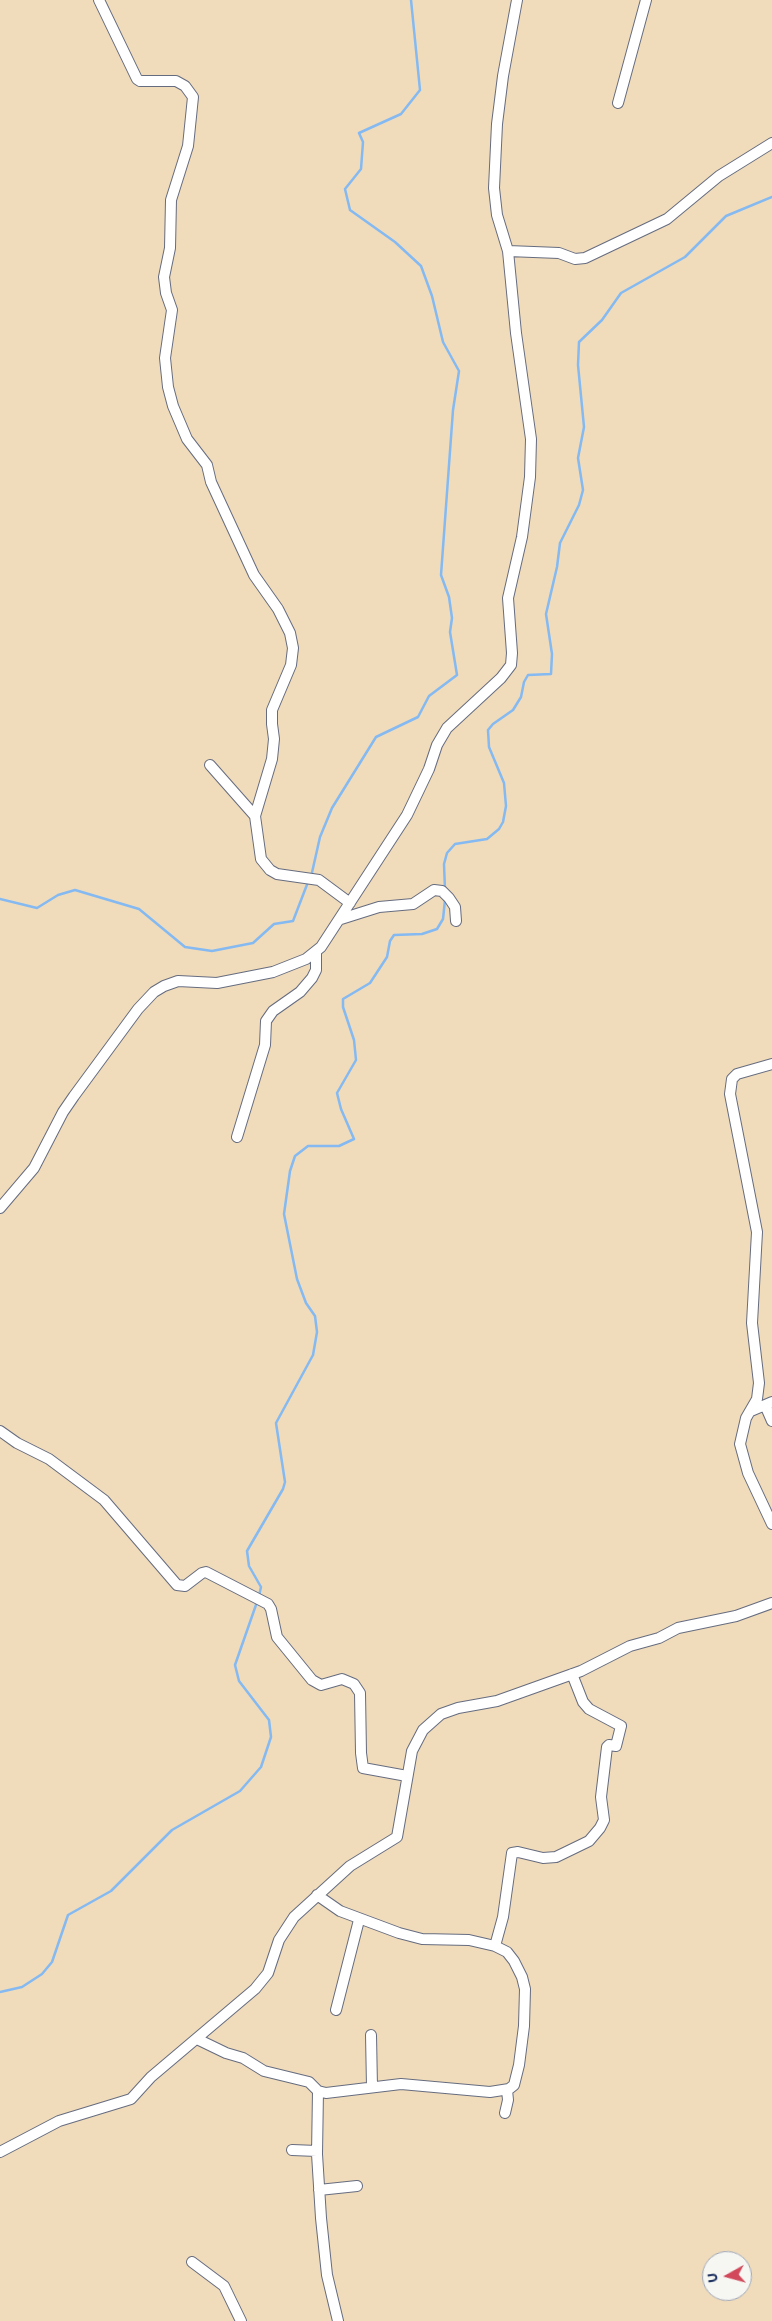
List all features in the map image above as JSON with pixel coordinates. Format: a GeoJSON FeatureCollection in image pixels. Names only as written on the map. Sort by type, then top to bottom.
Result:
{"type":"FeatureCollection","features":[{"type":"Feature","properties":{"kind":"street"},"geometry":{"type":"LineString","coordinates":[[99,0],[129,58],[137,79],[140,81],[176,81],[185,86],[193,97],[188,146],[171,200],[170,248],[164,277],[166,293],[172,310],[165,358],[168,387],[178,419],[187,439],[206,465],[211,482],[254,575],[278,608],[290,633],[293,648],[291,665],[272,710],[274,738],[272,759],[255,816],[261,859],[265,865],[277,874],[319,880],[350,903]]}},
{"type":"Feature","properties":{"kind":"street"},"geometry":{"type":"LineString","coordinates":[[0,1208],[34,1168],[63,1112],[74,1096],[138,1009],[154,992],[178,981],[217,983],[273,972],[306,959],[316,952],[341,919],[407,815],[429,769],[437,745],[447,728],[501,678],[512,662],[508,598],[524,529],[530,477],[531,439],[516,333],[508,251],[497,215],[494,188],[500,95],[517,0]]}},
{"type":"Feature","properties":{"kind":"street"},"geometry":{"type":"LineString","coordinates":[[618,103],[646,0]]}},
{"type":"Feature","properties":{"kind":"street"},"geometry":{"type":"LineString","coordinates":[[508,251],[559,253],[575,259],[585,258],[667,219],[719,176],[772,143]]}},
{"type":"Feature","properties":{"kind":"street"},"geometry":{"type":"LineString","coordinates":[[210,765],[255,816]]}},
{"type":"Feature","properties":{"kind":"street"},"geometry":{"type":"LineString","coordinates":[[341,919],[379,907],[412,904],[431,890],[437,890],[449,898],[454,907],[456,921]]}},
{"type":"Feature","properties":{"kind":"street"},"geometry":{"type":"LineString","coordinates":[[237,1137],[265,1045],[266,1020],[273,1011],[300,992],[312,978],[316,970],[316,952]]}},
{"type":"Feature","properties":{"kind":"street"},"geometry":{"type":"LineString","coordinates":[[772,1064],[737,1074],[732,1080],[730,1087],[731,1103],[757,1232],[752,1323],[759,1382],[757,1399],[746,1418],[741,1439],[742,1456],[772,1524]]}},
{"type":"Feature","properties":{"kind":"street"},"geometry":{"type":"LineString","coordinates":[[751,1411],[769,1403],[772,1422]]}},
{"type":"Feature","properties":{"kind":"street"},"geometry":{"type":"LineString","coordinates":[[0,1431],[17,1443],[50,1459],[104,1500],[177,1585],[185,1586],[206,1572],[255,1596],[265,1603],[272,1609],[277,1637],[312,1680],[321,1685],[342,1679],[354,1684],[360,1693],[363,1768],[407,1776]]}},
{"type":"Feature","properties":{"kind":"street"},"geometry":{"type":"LineString","coordinates":[[0,2152],[60,2121],[131,2099],[151,2077],[264,1980],[284,1932],[294,1917],[350,1866],[397,1838],[407,1776],[418,1736],[441,1714],[458,1708],[489,1704],[572,1674],[630,1646],[659,1638],[678,1628],[736,1616],[772,1603]]}},
{"type":"Feature","properties":{"kind":"street"},"geometry":{"type":"LineString","coordinates":[[495,1946],[503,1917],[512,1853],[518,1852],[543,1858],[556,1857],[589,1840],[600,1828],[604,1820],[601,1797],[607,1747],[608,1745],[616,1746],[621,1726],[589,1709],[583,1702],[572,1674]]}},
{"type":"Feature","properties":{"kind":"street"},"geometry":{"type":"LineString","coordinates":[[197,2039],[226,2053],[244,2058],[264,2071],[309,2082],[318,2091],[326,2093],[400,2084],[490,2092],[507,2090],[514,2085],[519,2065],[524,2026],[525,1989],[514,1961],[507,1952],[495,1946],[469,1940],[422,1939],[359,1920],[340,1912],[317,1895]]}},
{"type":"Feature","properties":{"kind":"street"},"geometry":{"type":"LineString","coordinates":[[336,2010],[359,1920]]}},
{"type":"Feature","properties":{"kind":"street"},"geometry":{"type":"LineString","coordinates":[[371,2036],[372,2087]]}},
{"type":"Feature","properties":{"kind":"street"},"geometry":{"type":"LineString","coordinates":[[505,2113],[508,2100],[507,2090]]}},
{"type":"Feature","properties":{"kind":"street"},"geometry":{"type":"LineString","coordinates":[[318,2091],[317,2151],[319,2190],[327,2275],[338,2321]]}},
{"type":"Feature","properties":{"kind":"street"},"geometry":{"type":"LineString","coordinates":[[292,2150],[317,2151]]}},
{"type":"Feature","properties":{"kind":"street"},"geometry":{"type":"LineString","coordinates":[[319,2190],[358,2186]]}},
{"type":"Feature","properties":{"kind":"street"},"geometry":{"type":"LineString","coordinates":[[192,2262],[224,2286],[241,2321]]}},
{"type":"Feature","properties":{"kind":"waterway"},"geometry":{"type":"LineString","coordinates":[[311,877],[320,837],[332,808],[376,737],[418,717],[429,696],[457,675],[450,632],[452,618],[449,597],[441,575],[453,410],[459,371],[443,342],[432,296],[421,266],[395,242],[350,210],[345,189],[361,169],[363,142],[359,133],[401,114],[420,90],[411,0]]}},
{"type":"Feature","properties":{"kind":"waterway"},"geometry":{"type":"LineString","coordinates":[[445,890],[444,864],[447,853],[455,844],[487,839],[499,829],[503,822],[506,806],[504,783],[489,747],[488,730],[493,724],[513,710],[521,697],[524,682],[528,675],[551,674],[552,654],[546,614],[557,567],[560,543],[579,505],[583,490],[578,458],[584,427],[578,365],[579,342],[602,320],[621,293],[685,257],[726,216],[772,197]]}},
{"type":"Feature","properties":{"kind":"waterway"},"geometry":{"type":"LineString","coordinates":[[0,899],[37,908],[58,895],[75,890],[139,909],[185,947],[212,951],[253,943],[274,924],[293,921],[308,882]]}},
{"type":"Feature","properties":{"kind":"waterway"},"geometry":{"type":"LineString","coordinates":[[259,1596],[261,1587],[249,1566],[247,1551],[283,1489],[285,1482],[276,1423],[313,1355],[317,1332],[315,1316],[306,1303],[297,1279],[284,1214],[290,1171],[295,1156],[308,1146],[339,1146],[354,1139],[341,1109],[337,1093],[356,1060],[354,1040],[343,1007],[343,999],[370,983],[387,957],[390,941],[394,935],[422,934],[437,929],[443,919],[445,900]]}},
{"type":"Feature","properties":{"kind":"waterway"},"geometry":{"type":"LineString","coordinates":[[0,1992],[22,1987],[42,1974],[52,1962],[68,1915],[111,1891],[172,1830],[240,1791],[261,1767],[271,1737],[269,1720],[239,1681],[235,1665],[257,1602]]}}]}
